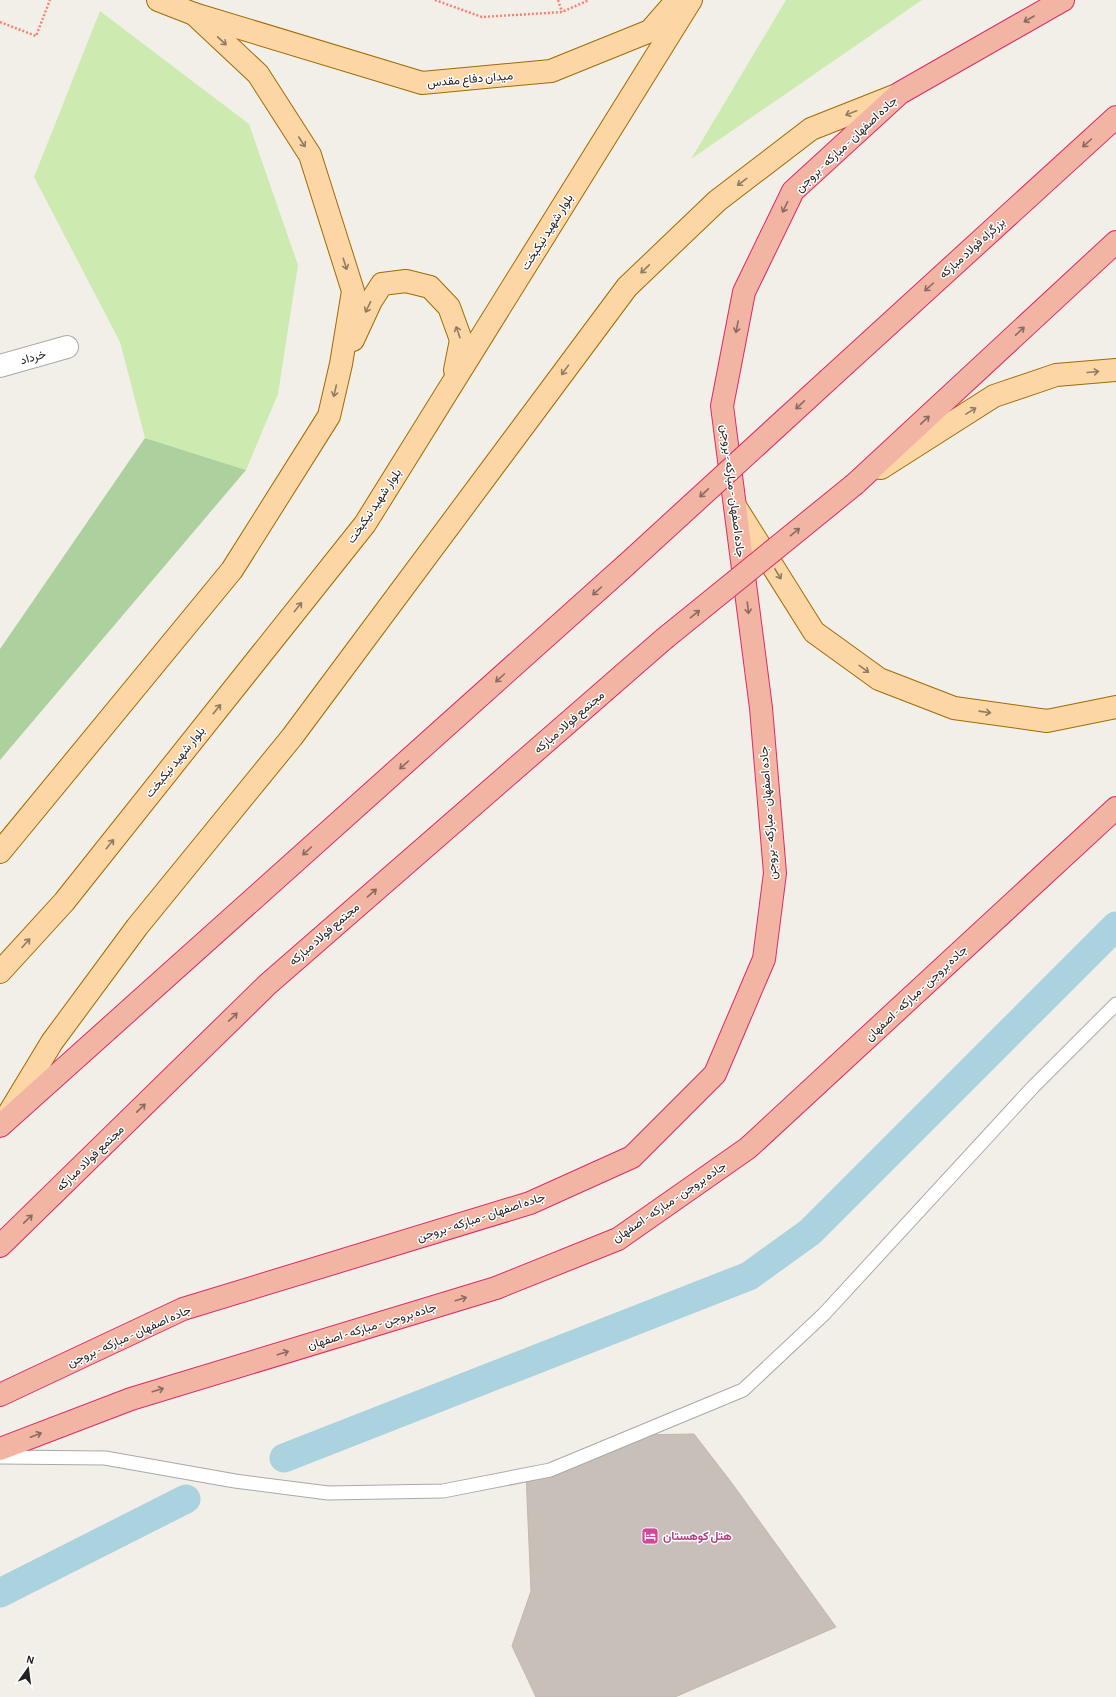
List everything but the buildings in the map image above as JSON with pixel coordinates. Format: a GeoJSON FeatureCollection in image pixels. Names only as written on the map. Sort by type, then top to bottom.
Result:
{"type":"FeatureCollection","features":[{"type":"Feature","properties":{"kind":"highway","name":"جاده اصفهان - مبارکه - بروجن"},"geometry":{"type":"LineString","coordinates":[[0,1395],[183,1309],[530,1204],[632,1157],[715,1074],[764,959],[775,873],[761,708],[722,406],[744,292],[793,191],[900,93],[1063,0]]}},
{"type":"Feature","properties":{"kind":"highway","name":"بزرگراه فولاد مبارکه"},"geometry":{"type":"LineString","coordinates":[[1,1125],[626,565],[1116,117]]}},
{"type":"Feature","properties":{"kind":"highway","name":"مجتمع فولاد مبارکه"},"geometry":{"type":"LineString","coordinates":[[0,1246],[268,984],[664,639],[855,484],[1116,242]]}},
{"type":"Feature","properties":{"kind":"highway","name":"جاده بروجن - مبارکه - اصفهان"},"geometry":{"type":"LineString","coordinates":[[0,1449],[131,1399],[496,1288],[618,1239],[748,1148],[1116,808]]}},
{"type":"Feature","properties":{"kind":"main road","name":"میدان دفاع مقدس"},"geometry":{"type":"LineString","coordinates":[[158,0],[194,14],[422,84],[551,71],[650,31],[677,0]]}},
{"type":"Feature","properties":{"kind":"main road","name":"بلوار شهید نیکبخت"},"geometry":{"type":"LineString","coordinates":[[0,972],[64,902],[365,524],[691,0]]}},
{"type":"Feature","properties":{"kind":"main road"},"geometry":{"type":"LineString","coordinates":[[0,852],[232,570],[329,416],[341,364],[353,291],[310,155],[258,74],[194,14]]}},
{"type":"Feature","properties":{"kind":"main road"},"geometry":{"type":"LineString","coordinates":[[1,1125],[52,1042],[137,927],[292,737],[627,287],[716,201],[811,130],[900,93]]}},
{"type":"Feature","properties":{"kind":"main road"},"geometry":{"type":"LineString","coordinates":[[341,364],[371,301],[382,284],[406,281],[430,287],[449,307],[461,340],[453,384]]}},
{"type":"Feature","properties":{"kind":"main road"},"geometry":{"type":"LineString","coordinates":[[855,484],[994,396],[1056,375],[1116,370]]}},
{"type":"Feature","properties":{"kind":"main road"},"geometry":{"type":"LineString","coordinates":[[735,506],[814,632],[879,679],[954,708],[1047,721],[1116,707]]}},
{"type":"Feature","properties":{"kind":"street","name":"خرداد"},"geometry":{"type":"LineString","coordinates":[[0,366],[67,347]]}},
{"type":"Feature","properties":{"kind":"lane"},"geometry":{"type":"LineString","coordinates":[[0,1457],[105,1458],[235,1481],[328,1493],[442,1491],[550,1470],[743,1390],[824,1314],[1034,1087],[1116,1004]]}},
{"type":"Feature","properties":{"kind":"path"},"geometry":{"type":"LineString","coordinates":[[0,22],[36,36],[50,0]]}},
{"type":"Feature","properties":{"kind":"path"},"geometry":{"type":"LineString","coordinates":[[435,0],[482,17],[562,12],[590,0]]}},
{"type":"Feature","properties":{"kind":"path"},"geometry":{"type":"LineString","coordinates":[[558,0],[562,12]]}},
{"type":"Feature","properties":{"kind":"green space"},"geometry":{"type":"Polygon","coordinates":[[[786,0],[922,0],[691,159],[786,0]]]}},
{"type":"Feature","properties":{"kind":"green space"},"geometry":{"type":"Polygon","coordinates":[[[100,11],[249,124],[298,265],[278,394],[246,470],[145,438],[120,342],[34,177],[100,11]]]}},
{"type":"Feature","properties":{"kind":"green space"},"geometry":{"type":"Polygon","coordinates":[[[145,438],[246,470],[0,760],[0,649],[145,438]]]}},
{"type":"Feature","properties":{"kind":"waterway"},"geometry":{"type":"LineString","coordinates":[[284,1458],[749,1276],[810,1232],[1116,926]]}},
{"type":"Feature","properties":{"kind":"waterway"},"geometry":{"type":"LineString","coordinates":[[0,1593],[186,1499]]}},
{"type":"Feature","properties":{"kind":"place","name":"هتل کوهستان"},"geometry":{"type":"Point","coordinates":[650,1536]}}]}
